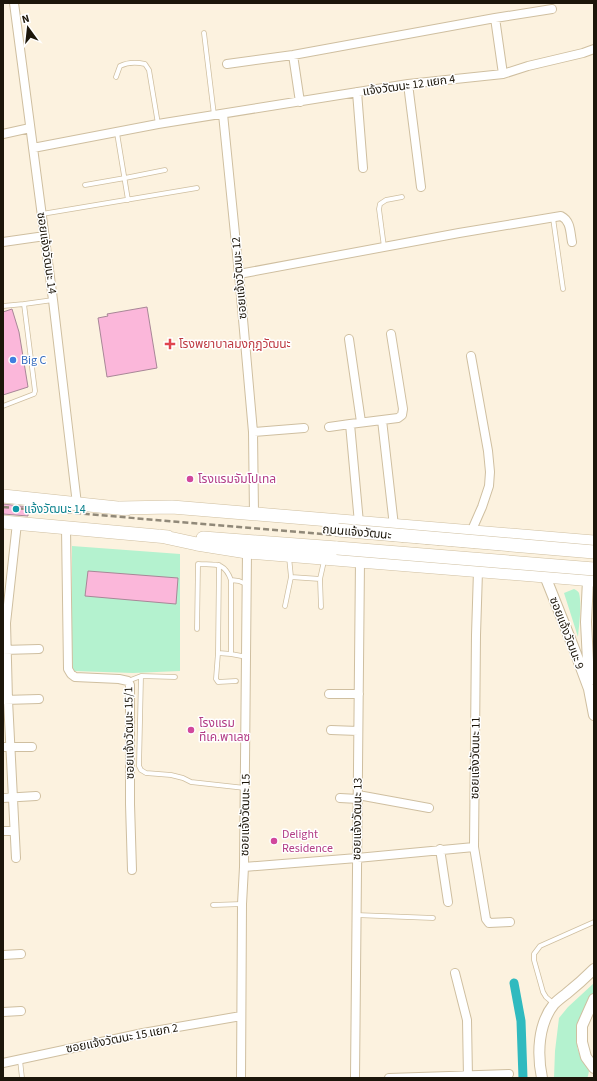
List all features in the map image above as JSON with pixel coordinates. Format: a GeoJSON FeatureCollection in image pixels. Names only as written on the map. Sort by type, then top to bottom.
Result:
{"type":"FeatureCollection","features":[{"type":"Feature","properties":{"kind":"main road","name":"ถนนแจ้งวัฒนะ"},"geometry":{"type":"LineString","coordinates":[[3,496],[120,508],[173,516],[338,530],[593,545]]}},
{"type":"Feature","properties":{"kind":"main road","name":"ถนนแจ้งวัฒนะ"},"geometry":{"type":"LineString","coordinates":[[120,508],[172,507],[526,537],[593,545]]}},
{"type":"Feature","properties":{"kind":"main road","name":"ถนนแจ้งวัฒนะ"},"geometry":{"type":"LineString","coordinates":[[3,522],[160,536],[337,548],[592,576]]}},
{"type":"Feature","properties":{"kind":"main road","name":"ถนนแจ้งวัฒนะ"},"geometry":{"type":"LineString","coordinates":[[160,536],[247,552],[545,576],[592,576]]}},
{"type":"Feature","properties":{"kind":"main road"},"geometry":{"type":"LineString","coordinates":[[525,574],[533,570],[536,557],[534,544],[526,537]]}},
{"type":"Feature","properties":{"kind":"main road"},"geometry":{"type":"LineString","coordinates":[[592,576],[593,545]]}},
{"type":"Feature","properties":{"kind":"street","name":"ซอยแจ้งวัฒนะ 14"},"geometry":{"type":"LineString","coordinates":[[14,3],[45,236],[77,504]]}},
{"type":"Feature","properties":{"kind":"street"},"geometry":{"type":"LineString","coordinates":[[227,64],[293,55],[494,18],[552,9]]}},
{"type":"Feature","properties":{"kind":"street"},"geometry":{"type":"LineString","coordinates":[[494,18],[503,74]]}},
{"type":"Feature","properties":{"kind":"street","name":"แจ้งวัฒนะ 12 แยก 4"},"geometry":{"type":"LineString","coordinates":[[33,148],[158,124],[408,84],[503,74],[594,49]]}},
{"type":"Feature","properties":{"kind":"street"},"geometry":{"type":"LineString","coordinates":[[293,55],[300,102]]}},
{"type":"Feature","properties":{"kind":"street"},"geometry":{"type":"LineString","coordinates":[[408,84],[421,187]]}},
{"type":"Feature","properties":{"kind":"street"},"geometry":{"type":"LineString","coordinates":[[358,92],[363,168]]}},
{"type":"Feature","properties":{"kind":"street","name":"ซอยแจ้งวัฒนะ 12"},"geometry":{"type":"LineString","coordinates":[[223,114],[253,432],[254,514]]}},
{"type":"Feature","properties":{"kind":"street"},"geometry":{"type":"LineString","coordinates":[[3,134],[30,128]]}},
{"type":"Feature","properties":{"kind":"street"},"geometry":{"type":"LineString","coordinates":[[239,274],[458,233],[561,216],[566,219],[569,225],[572,242]]}},
{"type":"Feature","properties":{"kind":"street"},"geometry":{"type":"LineString","coordinates":[[3,242],[45,236]]}},
{"type":"Feature","properties":{"kind":"street"},"geometry":{"type":"LineString","coordinates":[[329,427],[398,418],[402,415],[403,409],[391,334]]}},
{"type":"Feature","properties":{"kind":"street"},"geometry":{"type":"LineString","coordinates":[[349,339],[361,422]]}},
{"type":"Feature","properties":{"kind":"street"},"geometry":{"type":"LineString","coordinates":[[470,532],[482,507],[489,486],[490,472],[488,451],[471,356]]}},
{"type":"Feature","properties":{"kind":"street"},"geometry":{"type":"LineString","coordinates":[[382,420],[394,526]]}},
{"type":"Feature","properties":{"kind":"street"},"geometry":{"type":"LineString","coordinates":[[350,424],[359,523]]}},
{"type":"Feature","properties":{"kind":"street"},"geometry":{"type":"LineString","coordinates":[[253,432],[304,428]]}},
{"type":"Feature","properties":{"kind":"street"},"geometry":{"type":"LineString","coordinates":[[16,858],[12,798],[6,747],[4,650],[6,590],[17,523]]}},
{"type":"Feature","properties":{"kind":"street","name":"ซอยแจ้งวัฒนะ 15/1"},"geometry":{"type":"LineString","coordinates":[[66,528],[68,669],[75,677],[119,679],[128,681],[130,685],[130,804],[132,870]]}},
{"type":"Feature","properties":{"kind":"street","name":"ซอยแจ้งวัฒนะ 15"},"geometry":{"type":"LineString","coordinates":[[241,1078],[247,552]]}},
{"type":"Feature","properties":{"kind":"street","name":"ซอยแจ้งวัฒนะ 13"},"geometry":{"type":"LineString","coordinates":[[355,1078],[360,561]]}},
{"type":"Feature","properties":{"kind":"street","name":"ซอยแจ้งวัฒนะ 11"},"geometry":{"type":"LineString","coordinates":[[478,571],[474,846],[486,919],[489,923],[510,922]]}},
{"type":"Feature","properties":{"kind":"street","name":"ซอยแจ้งวัฒนะ 9"},"geometry":{"type":"LineString","coordinates":[[545,576],[589,689]]}},
{"type":"Feature","properties":{"kind":"street","name":"ซอยแจ้งวัฒนะ 9"},"geometry":{"type":"LineString","coordinates":[[592,576],[586,622],[589,689],[594,715]]}},
{"type":"Feature","properties":{"kind":"street"},"geometry":{"type":"LineString","coordinates":[[4,650],[39,649]]}},
{"type":"Feature","properties":{"kind":"street"},"geometry":{"type":"LineString","coordinates":[[329,694],[359,694]]}},
{"type":"Feature","properties":{"kind":"street"},"geometry":{"type":"LineString","coordinates":[[5,700],[39,698]]}},
{"type":"Feature","properties":{"kind":"street"},"geometry":{"type":"LineString","coordinates":[[331,730],[358,731]]}},
{"type":"Feature","properties":{"kind":"street"},"geometry":{"type":"LineString","coordinates":[[6,747],[32,747]]}},
{"type":"Feature","properties":{"kind":"street"},"geometry":{"type":"LineString","coordinates":[[3,798],[36,796]]}},
{"type":"Feature","properties":{"kind":"street"},"geometry":{"type":"LineString","coordinates":[[340,798],[358,797],[428,808]]}},
{"type":"Feature","properties":{"kind":"street"},"geometry":{"type":"LineString","coordinates":[[3,831],[14,831]]}},
{"type":"Feature","properties":{"kind":"street"},"geometry":{"type":"LineString","coordinates":[[244,867],[357,858],[474,846]]}},
{"type":"Feature","properties":{"kind":"street"},"geometry":{"type":"LineString","coordinates":[[440,849],[448,902]]}},
{"type":"Feature","properties":{"kind":"street"},"geometry":{"type":"LineString","coordinates":[[3,955],[21,954]]}},
{"type":"Feature","properties":{"kind":"street"},"geometry":{"type":"LineString","coordinates":[[542,1078],[539,1048],[541,1033],[546,1017],[554,1004],[594,970]]}},
{"type":"Feature","properties":{"kind":"street"},"geometry":{"type":"LineString","coordinates":[[455,974],[467,1020],[468,1077]]}},
{"type":"Feature","properties":{"kind":"street"},"geometry":{"type":"LineString","coordinates":[[594,999],[582,1026],[582,1042],[586,1057],[594,1068]]}},
{"type":"Feature","properties":{"kind":"street"},"geometry":{"type":"LineString","coordinates":[[3,1012],[21,1011]]}},
{"type":"Feature","properties":{"kind":"street","name":"ซอยแจ้งวัฒนะ 15 แยก 2"},"geometry":{"type":"LineString","coordinates":[[3,1063],[143,1033],[242,1016]]}},
{"type":"Feature","properties":{"kind":"street"},"geometry":{"type":"LineString","coordinates":[[389,1078],[468,1077],[509,1074]]}},
{"type":"Feature","properties":{"kind":"lane"},"geometry":{"type":"LineString","coordinates":[[204,34],[214,115]]}},
{"type":"Feature","properties":{"kind":"lane"},"geometry":{"type":"LineString","coordinates":[[116,78],[120,66],[126,63],[138,62],[145,64],[149,70],[158,124]]}},
{"type":"Feature","properties":{"kind":"lane"},"geometry":{"type":"LineString","coordinates":[[117,133],[128,200]]}},
{"type":"Feature","properties":{"kind":"lane"},"geometry":{"type":"LineString","coordinates":[[85,185],[165,170]]}},
{"type":"Feature","properties":{"kind":"lane"},"geometry":{"type":"LineString","coordinates":[[42,214],[197,188]]}},
{"type":"Feature","properties":{"kind":"lane"},"geometry":{"type":"LineString","coordinates":[[384,247],[379,209],[380,204],[386,200],[402,197]]}},
{"type":"Feature","properties":{"kind":"lane"},"geometry":{"type":"LineString","coordinates":[[553,218],[563,289]]}},
{"type":"Feature","properties":{"kind":"lane"},"geometry":{"type":"LineString","coordinates":[[3,306],[53,300]]}},
{"type":"Feature","properties":{"kind":"lane"},"geometry":{"type":"LineString","coordinates":[[3,406],[34,394],[35,392],[24,304]]}},
{"type":"Feature","properties":{"kind":"lane"},"geometry":{"type":"LineString","coordinates":[[285,606],[291,577],[289,555]]}},
{"type":"Feature","properties":{"kind":"lane"},"geometry":{"type":"LineString","coordinates":[[321,607],[320,579],[324,558]]}},
{"type":"Feature","properties":{"kind":"lane"},"geometry":{"type":"LineString","coordinates":[[196,629],[198,564],[219,565],[228,572],[231,580],[232,654]]}},
{"type":"Feature","properties":{"kind":"lane"},"geometry":{"type":"LineString","coordinates":[[219,565],[218,653],[216,679],[218,682],[236,681]]}},
{"type":"Feature","properties":{"kind":"lane"},"geometry":{"type":"LineString","coordinates":[[291,577],[320,579]]}},
{"type":"Feature","properties":{"kind":"lane"},"geometry":{"type":"LineString","coordinates":[[231,580],[247,584]]}},
{"type":"Feature","properties":{"kind":"lane"},"geometry":{"type":"LineString","coordinates":[[218,653],[247,657]]}},
{"type":"Feature","properties":{"kind":"lane"},"geometry":{"type":"LineString","coordinates":[[128,681],[141,676],[175,677]]}},
{"type":"Feature","properties":{"kind":"lane"},"geometry":{"type":"LineString","coordinates":[[141,676],[139,766],[142,771],[147,773],[171,775],[191,782],[245,788]]}},
{"type":"Feature","properties":{"kind":"lane"},"geometry":{"type":"LineString","coordinates":[[213,905],[242,904]]}},
{"type":"Feature","properties":{"kind":"lane"},"geometry":{"type":"LineString","coordinates":[[356,916],[433,918]]}},
{"type":"Feature","properties":{"kind":"lane"},"geometry":{"type":"LineString","coordinates":[[554,1004],[543,992],[534,960],[534,954],[540,946],[594,922]]}},
{"type":"Feature","properties":{"kind":"lane"},"geometry":{"type":"LineString","coordinates":[[20,1059],[22,1078]]}},
{"type":"Feature","properties":{"kind":"green space"},"geometry":{"type":"Polygon","coordinates":[[[72,546],[180,554],[180,671],[133,673],[74,671],[72,666],[72,546]]]}},
{"type":"Feature","properties":{"kind":"green space"},"geometry":{"type":"Polygon","coordinates":[[[574,589],[579,593],[580,598],[578,637],[564,593],[574,589]]]}},
{"type":"Feature","properties":{"kind":"green space"},"geometry":{"type":"Polygon","coordinates":[[[594,983],[594,993],[578,1030],[577,1047],[581,1059],[587,1065],[589,1071],[588,1076],[587,1078],[554,1078],[555,1051],[559,1018],[568,1007],[594,983]]]}},
{"type":"Feature","properties":{"kind":"building"},"geometry":{"type":"Polygon","coordinates":[[[147,307],[157,368],[107,377],[98,318],[108,316],[107,314],[147,307]]]}},
{"type":"Feature","properties":{"kind":"building","name":"Big C"},"geometry":{"type":"Polygon","coordinates":[[[12,309],[19,332],[28,387],[3,395],[3,312],[12,309]]]}},
{"type":"Feature","properties":{"kind":"building"},"geometry":{"type":"Polygon","coordinates":[[[3,504],[28,507],[28,516],[3,514],[3,504]]]}},
{"type":"Feature","properties":{"kind":"building"},"geometry":{"type":"Polygon","coordinates":[[[88,571],[178,578],[176,604],[85,596],[88,571]]]}},
{"type":"Feature","properties":{"kind":"waterway"},"geometry":{"type":"LineString","coordinates":[[514,983],[521,1021],[523,1078]]}},
{"type":"Feature","properties":{"kind":"railway"},"geometry":{"type":"LineString","coordinates":[[3,507],[594,557]]}},
{"type":"Feature","properties":{"kind":"place","name":"โรงพยาบาลมงกุฎวัฒนะ"},"geometry":{"type":"Point","coordinates":[170,344]}},
{"type":"Feature","properties":{"kind":"place","name":"Big C"},"geometry":{"type":"Point","coordinates":[13,360]}},
{"type":"Feature","properties":{"kind":"place","name":"โรงแรมจัมโปเทล"},"geometry":{"type":"Point","coordinates":[190,479]}},
{"type":"Feature","properties":{"kind":"place","name":"แจ้งวัฒนะ 14"},"geometry":{"type":"Point","coordinates":[16,509]}},
{"type":"Feature","properties":{"kind":"place","name":"โรงแรม ทีเค.พาเลซ"},"geometry":{"type":"Point","coordinates":[191,730]}},
{"type":"Feature","properties":{"kind":"place","name":"Delight Residence"},"geometry":{"type":"Point","coordinates":[274,841]}}]}
